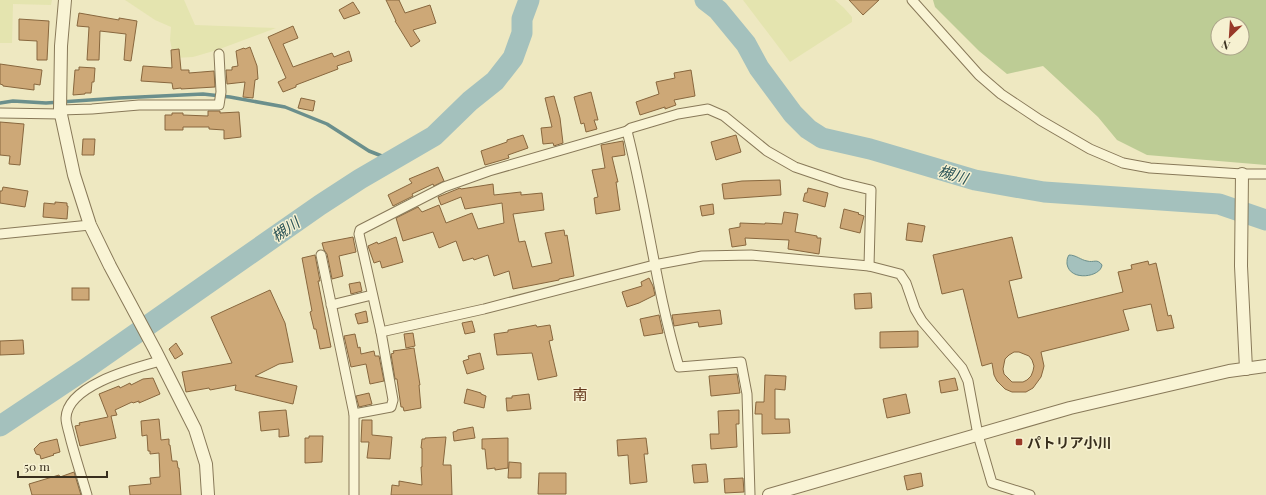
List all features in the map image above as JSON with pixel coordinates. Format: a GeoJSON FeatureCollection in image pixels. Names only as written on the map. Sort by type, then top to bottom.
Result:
{"type":"FeatureCollection","features":[{"type":"Feature","properties":{"kind":"street"},"geometry":{"type":"LineString","coordinates":[[65,0],[61,46],[61,112],[74,175],[90,225],[195,429],[206,464],[208,495]]}},
{"type":"Feature","properties":{"kind":"street"},"geometry":{"type":"LineString","coordinates":[[912,0],[979,75],[1001,94],[1040,120],[1090,149],[1122,163],[1150,168],[1242,178],[1266,174]]}},
{"type":"Feature","properties":{"kind":"street"},"geometry":{"type":"LineString","coordinates":[[0,112],[61,112],[139,105],[219,106],[221,92],[219,54]]}},
{"type":"Feature","properties":{"kind":"street"},"geometry":{"type":"LineString","coordinates":[[354,414],[391,407],[393,400],[381,332],[359,234],[360,230],[444,186],[489,171],[627,132],[631,128],[678,114],[708,109],[724,116],[767,152],[795,167],[842,183],[871,190],[869,266]]}},
{"type":"Feature","properties":{"kind":"street"},"geometry":{"type":"LineString","coordinates":[[627,132],[636,166],[654,265],[670,338],[679,367],[741,362],[747,394],[750,495]]}},
{"type":"Feature","properties":{"kind":"street"},"geometry":{"type":"LineString","coordinates":[[1242,178],[1241,266],[1246,368]]}},
{"type":"Feature","properties":{"kind":"street"},"geometry":{"type":"LineString","coordinates":[[0,234],[90,225]]}},
{"type":"Feature","properties":{"kind":"street"},"geometry":{"type":"LineString","coordinates":[[381,332],[484,309],[654,265],[702,256],[751,255],[869,266],[900,274],[906,283],[915,309],[922,321],[962,368],[968,380],[978,434],[992,483],[1030,495]]}},
{"type":"Feature","properties":{"kind":"street"},"geometry":{"type":"LineString","coordinates":[[320,256],[354,414],[354,495]]}},
{"type":"Feature","properties":{"kind":"street"},"geometry":{"type":"LineString","coordinates":[[331,305],[372,295]]}},
{"type":"Feature","properties":{"kind":"street"},"geometry":{"type":"LineString","coordinates":[[87,495],[70,438],[66,419],[68,410],[78,397],[96,384],[158,356]]}},
{"type":"Feature","properties":{"kind":"street"},"geometry":{"type":"LineString","coordinates":[[769,495],[1070,408],[1229,370],[1266,366]]}},
{"type":"Feature","properties":{"kind":"green space"},"geometry":{"type":"Polygon","coordinates":[[[0,0],[52,0],[51,5],[13,4],[12,43],[0,43],[0,0]]]}},
{"type":"Feature","properties":{"kind":"green space"},"geometry":{"type":"Polygon","coordinates":[[[125,0],[184,0],[195,25],[276,28],[217,50],[193,57],[175,58],[170,40],[171,27],[155,20],[125,0]]]}},
{"type":"Feature","properties":{"kind":"green space"},"geometry":{"type":"Polygon","coordinates":[[[743,0],[835,0],[852,17],[852,22],[790,62],[743,0]]]}},
{"type":"Feature","properties":{"kind":"green space"},"geometry":{"type":"Polygon","coordinates":[[[933,0],[1266,0],[1266,165],[1147,155],[1117,140],[1098,117],[1043,66],[1007,74],[979,51],[935,7],[933,0]]]}},
{"type":"Feature","properties":{"kind":"water"},"geometry":{"type":"Polygon","coordinates":[[[1069,255],[1087,261],[1097,261],[1102,265],[1097,272],[1091,275],[1079,275],[1069,270],[1067,259],[1069,255]]]}},
{"type":"Feature","properties":{"kind":"building"},"geometry":{"type":"Polygon","coordinates":[[[386,0],[399,0],[405,13],[430,5],[436,23],[413,30],[420,41],[411,47],[395,21],[386,0]]]}},
{"type":"Feature","properties":{"kind":"building"},"geometry":{"type":"Polygon","coordinates":[[[849,0],[879,0],[863,15],[849,0]]]}},
{"type":"Feature","properties":{"kind":"building"},"geometry":{"type":"Polygon","coordinates":[[[353,2],[360,13],[344,19],[339,10],[353,2]]]}},
{"type":"Feature","properties":{"kind":"building"},"geometry":{"type":"Polygon","coordinates":[[[79,13],[119,20],[119,18],[137,21],[131,61],[124,60],[126,34],[100,31],[99,60],[87,60],[89,27],[77,26],[79,13]]]}},
{"type":"Feature","properties":{"kind":"building"},"geometry":{"type":"Polygon","coordinates":[[[19,19],[49,21],[47,60],[37,60],[37,41],[19,40],[19,19]]]}},
{"type":"Feature","properties":{"kind":"building"},"geometry":{"type":"Polygon","coordinates":[[[293,26],[298,38],[283,44],[293,67],[332,53],[334,57],[349,51],[352,61],[337,66],[338,69],[296,85],[296,87],[283,92],[278,82],[286,78],[268,37],[293,26]]]}},
{"type":"Feature","properties":{"kind":"building"},"geometry":{"type":"Polygon","coordinates":[[[250,47],[257,66],[258,79],[255,80],[253,98],[243,97],[245,82],[227,84],[226,70],[232,70],[232,67],[238,66],[236,51],[250,47]]]}},
{"type":"Feature","properties":{"kind":"building"},"geometry":{"type":"Polygon","coordinates":[[[179,49],[181,70],[189,70],[189,73],[214,71],[215,87],[173,89],[172,83],[141,81],[143,66],[172,68],[171,50],[179,49]]]}},
{"type":"Feature","properties":{"kind":"building"},"geometry":{"type":"Polygon","coordinates":[[[0,64],[42,70],[40,85],[34,84],[34,90],[3,86],[0,84],[0,64]]]}},
{"type":"Feature","properties":{"kind":"building"},"geometry":{"type":"Polygon","coordinates":[[[79,67],[95,68],[94,82],[92,82],[91,93],[73,95],[75,70],[79,70],[79,67]]]}},
{"type":"Feature","properties":{"kind":"building"},"geometry":{"type":"Polygon","coordinates":[[[691,70],[695,96],[674,100],[676,105],[640,115],[636,102],[659,94],[656,82],[675,78],[674,73],[691,70]]]}},
{"type":"Feature","properties":{"kind":"building"},"geometry":{"type":"Polygon","coordinates":[[[591,92],[598,120],[594,120],[597,129],[586,132],[584,123],[581,124],[574,97],[591,92]]]}},
{"type":"Feature","properties":{"kind":"building"},"geometry":{"type":"Polygon","coordinates":[[[554,96],[560,118],[563,143],[554,146],[553,143],[543,144],[541,128],[552,127],[545,98],[554,96]]]}},
{"type":"Feature","properties":{"kind":"building"},"geometry":{"type":"Polygon","coordinates":[[[301,98],[315,101],[313,111],[298,108],[301,98]]]}},
{"type":"Feature","properties":{"kind":"building"},"geometry":{"type":"Polygon","coordinates":[[[208,111],[220,111],[220,113],[239,112],[241,137],[224,139],[224,130],[209,129],[209,127],[183,127],[183,130],[165,130],[165,115],[172,115],[172,113],[183,113],[183,115],[208,116],[208,111]]]}},
{"type":"Feature","properties":{"kind":"building"},"geometry":{"type":"Polygon","coordinates":[[[0,122],[24,124],[20,165],[9,164],[10,156],[0,155],[0,122]]]}},
{"type":"Feature","properties":{"kind":"building"},"geometry":{"type":"Polygon","coordinates":[[[523,135],[528,148],[508,155],[509,158],[485,165],[481,151],[523,135]]]}},
{"type":"Feature","properties":{"kind":"building"},"geometry":{"type":"Polygon","coordinates":[[[736,135],[741,152],[716,160],[711,142],[736,135]]]}},
{"type":"Feature","properties":{"kind":"building"},"geometry":{"type":"Polygon","coordinates":[[[83,139],[95,139],[94,155],[82,155],[83,139]]]}},
{"type":"Feature","properties":{"kind":"building"},"geometry":{"type":"Polygon","coordinates":[[[623,141],[625,155],[612,157],[618,182],[616,182],[620,210],[596,214],[594,198],[598,197],[592,170],[605,168],[601,145],[623,141]]]}},
{"type":"Feature","properties":{"kind":"building"},"geometry":{"type":"Polygon","coordinates":[[[438,167],[444,181],[434,186],[433,184],[412,194],[413,196],[393,206],[388,195],[412,183],[409,179],[438,167]]]}},
{"type":"Feature","properties":{"kind":"building"},"geometry":{"type":"Polygon","coordinates":[[[780,180],[781,195],[724,199],[722,184],[742,181],[780,180]]]}},
{"type":"Feature","properties":{"kind":"building"},"geometry":{"type":"Polygon","coordinates":[[[493,184],[494,195],[521,192],[521,195],[542,193],[544,210],[513,214],[519,242],[525,241],[532,267],[552,263],[545,233],[564,230],[565,236],[567,235],[574,276],[513,289],[509,271],[494,276],[488,255],[474,260],[473,258],[463,261],[456,241],[439,248],[433,232],[403,241],[396,218],[418,207],[422,212],[439,205],[446,223],[472,213],[478,229],[504,223],[502,203],[465,209],[461,197],[441,205],[438,197],[460,188],[493,184]]]}},
{"type":"Feature","properties":{"kind":"building"},"geometry":{"type":"Polygon","coordinates":[[[3,187],[28,191],[25,207],[0,203],[0,191],[2,191],[3,187]]]}},
{"type":"Feature","properties":{"kind":"building"},"geometry":{"type":"Polygon","coordinates":[[[808,188],[828,193],[825,207],[803,201],[808,188]]]}},
{"type":"Feature","properties":{"kind":"building"},"geometry":{"type":"Polygon","coordinates":[[[55,202],[67,203],[67,219],[43,217],[44,203],[55,204],[55,202]]]}},
{"type":"Feature","properties":{"kind":"building"},"geometry":{"type":"Polygon","coordinates":[[[713,204],[714,214],[702,216],[700,206],[713,204]]]}},
{"type":"Feature","properties":{"kind":"building"},"geometry":{"type":"Polygon","coordinates":[[[844,209],[864,216],[860,233],[840,228],[844,209]]]}},
{"type":"Feature","properties":{"kind":"building"},"geometry":{"type":"Polygon","coordinates":[[[784,212],[798,214],[795,232],[821,238],[819,254],[788,249],[789,240],[745,238],[746,245],[732,247],[729,229],[740,227],[740,223],[782,224],[784,212]]]}},
{"type":"Feature","properties":{"kind":"building"},"geometry":{"type":"Polygon","coordinates":[[[908,223],[925,226],[922,242],[906,240],[908,223]]]}},
{"type":"Feature","properties":{"kind":"building"},"geometry":{"type":"Polygon","coordinates":[[[353,237],[356,252],[339,256],[343,276],[332,279],[327,254],[322,243],[353,237]]]}},
{"type":"Feature","properties":{"kind":"building"},"geometry":{"type":"Polygon","coordinates":[[[396,237],[403,262],[382,268],[380,261],[374,263],[368,246],[396,237]]]}},
{"type":"Feature","properties":{"kind":"building"},"geometry":{"type":"Polygon","coordinates":[[[1012,237],[1022,278],[1009,281],[1018,318],[1123,292],[1118,272],[1132,269],[1131,265],[1148,261],[1149,265],[1156,263],[1168,316],[1171,315],[1174,328],[1157,331],[1151,304],[1123,310],[1129,330],[1041,352],[1044,366],[1041,377],[1033,388],[1026,392],[1012,392],[1005,389],[997,381],[994,375],[992,363],[982,366],[963,289],[942,294],[933,255],[1012,237]],[[1014,352],[1005,359],[1003,369],[1004,374],[1012,382],[1023,382],[1027,380],[1033,371],[1034,366],[1032,360],[1029,356],[1019,352],[1014,352]]]}},
{"type":"Feature","properties":{"kind":"building"},"geometry":{"type":"Polygon","coordinates":[[[315,255],[320,281],[318,281],[331,347],[320,349],[316,329],[314,329],[310,312],[312,311],[302,258],[315,255]]]}},
{"type":"Feature","properties":{"kind":"building"},"geometry":{"type":"Polygon","coordinates":[[[649,278],[655,295],[627,307],[622,292],[642,286],[641,282],[649,278]]]}},
{"type":"Feature","properties":{"kind":"building"},"geometry":{"type":"Polygon","coordinates":[[[360,282],[362,291],[351,294],[349,284],[360,282]]]}},
{"type":"Feature","properties":{"kind":"building"},"geometry":{"type":"Polygon","coordinates":[[[72,288],[89,288],[89,300],[72,300],[72,288]]]}},
{"type":"Feature","properties":{"kind":"building"},"geometry":{"type":"Polygon","coordinates":[[[270,290],[285,323],[293,362],[279,364],[255,376],[297,386],[293,404],[235,390],[236,385],[210,390],[209,388],[186,392],[182,372],[232,363],[211,317],[270,290]]]}},
{"type":"Feature","properties":{"kind":"building"},"geometry":{"type":"Polygon","coordinates":[[[871,293],[872,308],[855,309],[854,294],[871,293]]]}},
{"type":"Feature","properties":{"kind":"building"},"geometry":{"type":"Polygon","coordinates":[[[720,310],[722,324],[699,327],[698,322],[674,326],[672,315],[720,310]]]}},
{"type":"Feature","properties":{"kind":"building"},"geometry":{"type":"Polygon","coordinates":[[[366,311],[368,322],[358,324],[355,314],[366,311]]]}},
{"type":"Feature","properties":{"kind":"building"},"geometry":{"type":"Polygon","coordinates":[[[659,315],[663,333],[644,336],[640,319],[659,315]]]}},
{"type":"Feature","properties":{"kind":"building"},"geometry":{"type":"Polygon","coordinates":[[[472,321],[475,332],[465,334],[462,323],[472,321]]]}},
{"type":"Feature","properties":{"kind":"building"},"geometry":{"type":"Polygon","coordinates":[[[536,325],[537,327],[550,325],[553,340],[549,341],[557,376],[538,380],[532,353],[497,355],[494,334],[536,325]]]}},
{"type":"Feature","properties":{"kind":"building"},"geometry":{"type":"Polygon","coordinates":[[[918,331],[918,347],[880,348],[880,332],[918,331]]]}},
{"type":"Feature","properties":{"kind":"building"},"geometry":{"type":"Polygon","coordinates":[[[413,333],[415,346],[406,348],[404,334],[413,333]]]}},
{"type":"Feature","properties":{"kind":"building"},"geometry":{"type":"Polygon","coordinates":[[[355,334],[361,354],[374,351],[375,356],[379,356],[384,381],[370,384],[366,364],[351,367],[344,336],[355,334]]]}},
{"type":"Feature","properties":{"kind":"building"},"geometry":{"type":"Polygon","coordinates":[[[23,340],[24,354],[0,355],[0,341],[23,340]]]}},
{"type":"Feature","properties":{"kind":"building"},"geometry":{"type":"Polygon","coordinates":[[[176,343],[183,354],[175,359],[169,349],[176,343]]]}},
{"type":"Feature","properties":{"kind":"building"},"geometry":{"type":"Polygon","coordinates":[[[414,348],[420,385],[421,408],[404,411],[403,407],[401,407],[397,379],[395,379],[391,354],[394,353],[393,351],[414,348]]]}},
{"type":"Feature","properties":{"kind":"building"},"geometry":{"type":"Polygon","coordinates":[[[480,353],[484,369],[467,374],[463,361],[469,359],[468,356],[480,353]]]}},
{"type":"Feature","properties":{"kind":"building"},"geometry":{"type":"Polygon","coordinates":[[[737,374],[740,393],[711,396],[709,376],[737,374]]]}},
{"type":"Feature","properties":{"kind":"building"},"geometry":{"type":"Polygon","coordinates":[[[765,375],[786,376],[785,390],[775,389],[775,419],[789,419],[790,433],[762,434],[762,414],[755,414],[756,402],[764,402],[765,375]]]}},
{"type":"Feature","properties":{"kind":"building"},"geometry":{"type":"Polygon","coordinates":[[[153,378],[160,394],[139,403],[139,401],[132,402],[115,410],[117,415],[111,416],[116,438],[80,446],[75,426],[80,425],[79,423],[108,417],[99,394],[119,386],[120,388],[130,383],[131,385],[143,379],[153,378]]]}},
{"type":"Feature","properties":{"kind":"building"},"geometry":{"type":"Polygon","coordinates":[[[955,378],[958,390],[941,393],[939,381],[955,378]]]}},
{"type":"Feature","properties":{"kind":"building"},"geometry":{"type":"Polygon","coordinates":[[[467,389],[486,396],[484,408],[464,403],[467,389]]]}},
{"type":"Feature","properties":{"kind":"building"},"geometry":{"type":"Polygon","coordinates":[[[369,393],[372,404],[359,407],[356,396],[369,393]]]}},
{"type":"Feature","properties":{"kind":"building"},"geometry":{"type":"Polygon","coordinates":[[[529,394],[531,409],[507,411],[506,398],[529,394]]]}},
{"type":"Feature","properties":{"kind":"building"},"geometry":{"type":"Polygon","coordinates":[[[906,394],[910,413],[887,418],[883,399],[906,394]]]}},
{"type":"Feature","properties":{"kind":"building"},"geometry":{"type":"Polygon","coordinates":[[[286,410],[289,436],[279,437],[279,429],[261,431],[259,412],[286,410]]]}},
{"type":"Feature","properties":{"kind":"building"},"geometry":{"type":"Polygon","coordinates":[[[739,410],[739,424],[736,424],[737,447],[711,449],[710,434],[719,434],[718,411],[739,410]]]}},
{"type":"Feature","properties":{"kind":"building"},"geometry":{"type":"Polygon","coordinates":[[[159,419],[161,440],[169,439],[172,461],[177,461],[181,495],[130,495],[129,486],[151,484],[150,478],[160,477],[159,453],[150,454],[150,451],[148,451],[147,435],[142,436],[141,421],[159,419]]]}},
{"type":"Feature","properties":{"kind":"building"},"geometry":{"type":"Polygon","coordinates":[[[362,420],[372,420],[372,435],[392,437],[390,459],[367,458],[369,442],[361,442],[362,420]]]}},
{"type":"Feature","properties":{"kind":"building"},"geometry":{"type":"Polygon","coordinates":[[[473,427],[475,438],[454,441],[453,432],[473,427]]]}},
{"type":"Feature","properties":{"kind":"building"},"geometry":{"type":"Polygon","coordinates":[[[309,436],[323,436],[322,462],[305,463],[305,438],[309,438],[309,436]]]}},
{"type":"Feature","properties":{"kind":"building"},"geometry":{"type":"Polygon","coordinates":[[[446,437],[443,465],[451,465],[452,495],[391,495],[392,485],[399,486],[399,481],[422,485],[422,439],[446,437]]]}},
{"type":"Feature","properties":{"kind":"building"},"geometry":{"type":"Polygon","coordinates":[[[508,438],[508,468],[495,470],[495,468],[487,469],[485,449],[482,449],[482,439],[508,438]]]}},
{"type":"Feature","properties":{"kind":"building"},"geometry":{"type":"Polygon","coordinates":[[[646,438],[648,454],[644,454],[647,482],[630,484],[628,455],[618,456],[617,440],[646,438]]]}},
{"type":"Feature","properties":{"kind":"building"},"geometry":{"type":"Polygon","coordinates":[[[57,439],[60,452],[41,459],[40,455],[36,454],[34,449],[40,443],[57,439]]]}},
{"type":"Feature","properties":{"kind":"building"},"geometry":{"type":"Polygon","coordinates":[[[509,462],[521,463],[521,478],[508,478],[509,462]]]}},
{"type":"Feature","properties":{"kind":"building"},"geometry":{"type":"Polygon","coordinates":[[[706,464],[708,482],[694,483],[692,465],[706,464]]]}},
{"type":"Feature","properties":{"kind":"building"},"geometry":{"type":"Polygon","coordinates":[[[74,472],[81,495],[32,495],[29,484],[59,475],[60,477],[74,472]]]}},
{"type":"Feature","properties":{"kind":"building"},"geometry":{"type":"Polygon","coordinates":[[[539,473],[566,473],[566,494],[538,494],[539,473]]]}},
{"type":"Feature","properties":{"kind":"building"},"geometry":{"type":"Polygon","coordinates":[[[921,473],[923,486],[907,490],[904,476],[921,473]]]}},
{"type":"Feature","properties":{"kind":"building"},"geometry":{"type":"Polygon","coordinates":[[[743,478],[744,492],[725,493],[724,479],[743,478]]]}},
{"type":"Feature","properties":{"kind":"waterway","name":"槻川"},"geometry":{"type":"LineString","coordinates":[[0,426],[84,370],[320,205],[360,179],[434,136],[470,101],[495,81],[513,58],[522,33],[522,19],[529,0]]}},
{"type":"Feature","properties":{"kind":"waterway","name":"槻川"},"geometry":{"type":"LineString","coordinates":[[705,0],[718,10],[746,44],[759,68],[793,114],[808,129],[822,138],[870,149],[975,180],[1044,192],[1219,204],[1266,220]]}},
{"type":"Feature","properties":{"kind":"waterway"},"geometry":{"type":"LineString","coordinates":[[0,103],[13,101],[46,103],[203,94],[230,97],[285,107],[327,124],[369,151],[392,160]]}},
{"type":"Feature","properties":{"kind":"place","name":"パトリア小川"},"geometry":{"type":"Point","coordinates":[1019,442]}},
{"type":"Feature","properties":{"kind":"district","name":"南"},"geometry":{"type":"Point","coordinates":[580,394]}}]}
